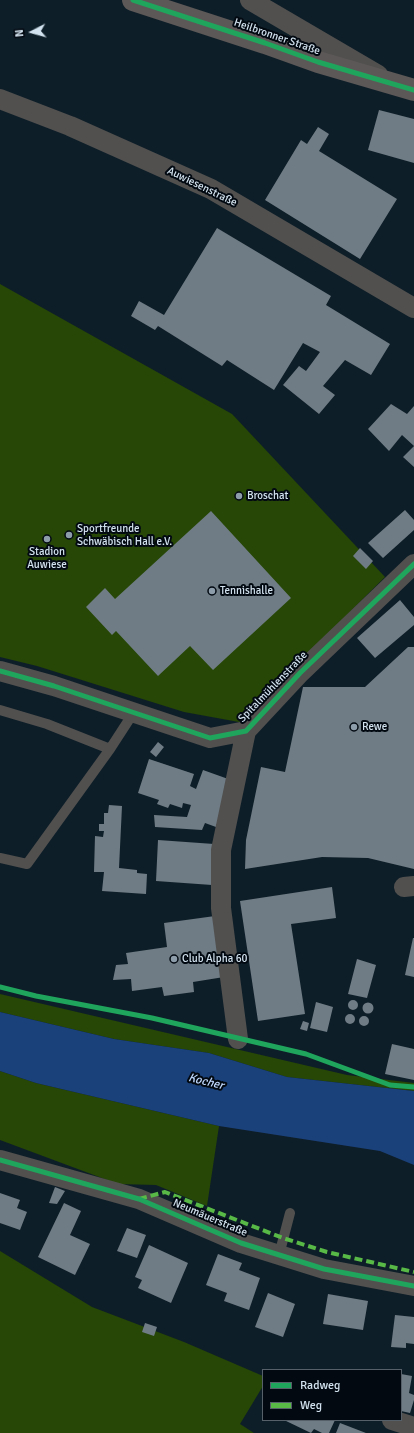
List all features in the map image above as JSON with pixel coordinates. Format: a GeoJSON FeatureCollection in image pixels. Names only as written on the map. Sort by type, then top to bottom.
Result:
{"type":"FeatureCollection","features":[{"type":"Feature","properties":{"kind":"main road","name":"Heilbronner Straße"},"geometry":{"type":"LineString","coordinates":[[134,0],[318,62],[406,88]]}},
{"type":"Feature","properties":{"kind":"street"},"geometry":{"type":"LineString","coordinates":[[250,0],[406,88]]}},
{"type":"Feature","properties":{"kind":"street","name":"Auwiesenstraße"},"geometry":{"type":"LineString","coordinates":[[0,99],[70,126],[211,189],[414,308]]}},
{"type":"Feature","properties":{"kind":"street","name":"Spitalmühlenstraße"},"geometry":{"type":"LineString","coordinates":[[238,1038],[221,908],[221,850],[246,731],[300,673],[414,564]]}},
{"type":"Feature","properties":{"kind":"street","name":"Spitalmühlenstraße"},"geometry":{"type":"LineString","coordinates":[[0,672],[54,686],[210,738],[246,731]]}},
{"type":"Feature","properties":{"kind":"street","name":"Neumäuerstraße"},"geometry":{"type":"LineString","coordinates":[[0,1160],[139,1199],[242,1243],[324,1269],[414,1286]]}},
{"type":"Feature","properties":{"kind":"street"},"geometry":{"type":"LineString","coordinates":[[395,1421],[414,1427]]}},
{"type":"Feature","properties":{"kind":"lane"},"geometry":{"type":"LineString","coordinates":[[0,710],[47,724],[110,749]]}},
{"type":"Feature","properties":{"kind":"lane"},"geometry":{"type":"LineString","coordinates":[[0,858],[27,864],[110,749],[134,712]]}},
{"type":"Feature","properties":{"kind":"lane"},"geometry":{"type":"LineString","coordinates":[[279,1255],[290,1213]]}},
{"type":"Feature","properties":{"kind":"green space"},"geometry":{"type":"Polygon","coordinates":[[[0,284],[232,414],[385,577],[239,722],[184,712],[37,666],[0,657],[0,284]]]}},
{"type":"Feature","properties":{"kind":"green space"},"geometry":{"type":"Polygon","coordinates":[[[0,994],[347,1075],[414,1083],[414,1091],[287,1077],[209,1053],[114,1039],[0,1012],[0,994]]]}},
{"type":"Feature","properties":{"kind":"green space"},"geometry":{"type":"Polygon","coordinates":[[[0,1071],[36,1083],[219,1126],[207,1206],[156,1185],[118,1184],[0,1140],[0,1071]]]}},
{"type":"Feature","properties":{"kind":"green space"},"geometry":{"type":"Polygon","coordinates":[[[0,1251],[92,1307],[184,1342],[262,1376],[262,1388],[240,1424],[254,1433],[0,1433],[0,1251]]]}},
{"type":"Feature","properties":{"kind":"water","name":"Kocher"},"geometry":{"type":"Polygon","coordinates":[[[0,1012],[114,1039],[209,1053],[287,1077],[414,1091],[414,1165],[380,1151],[219,1126],[36,1083],[0,1071],[0,1012]]]}},
{"type":"Feature","properties":{"kind":"building"},"geometry":{"type":"Polygon","coordinates":[[[379,110],[414,119],[414,163],[368,150],[379,110]]]}},
{"type":"Feature","properties":{"kind":"building"},"geometry":{"type":"Polygon","coordinates":[[[318,127],[329,134],[319,151],[397,199],[360,259],[265,200],[301,140],[307,144],[318,127]]]}},
{"type":"Feature","properties":{"kind":"building"},"geometry":{"type":"Polygon","coordinates":[[[217,228],[331,296],[326,305],[390,344],[371,375],[345,360],[323,386],[335,395],[319,414],[283,385],[299,366],[306,371],[320,352],[303,343],[274,390],[227,360],[222,366],[158,326],[155,330],[131,316],[139,301],[164,315],[217,228]]]}},
{"type":"Feature","properties":{"kind":"building"},"geometry":{"type":"Polygon","coordinates":[[[391,404],[407,414],[414,406],[414,446],[402,435],[389,451],[368,429],[391,404]]]}},
{"type":"Feature","properties":{"kind":"building"},"geometry":{"type":"Polygon","coordinates":[[[414,446],[414,467],[403,457],[414,446]]]}},
{"type":"Feature","properties":{"kind":"building"},"geometry":{"type":"Polygon","coordinates":[[[405,510],[414,520],[414,530],[383,558],[368,543],[405,510]]]}},
{"type":"Feature","properties":{"kind":"building","name":"Tennishalle"},"geometry":{"type":"Polygon","coordinates":[[[211,511],[291,598],[213,670],[190,646],[158,676],[116,631],[112,635],[86,607],[105,588],[115,599],[211,511]]]}},
{"type":"Feature","properties":{"kind":"building"},"geometry":{"type":"Polygon","coordinates":[[[360,548],[373,561],[366,569],[353,556],[360,548]]]}},
{"type":"Feature","properties":{"kind":"building"},"geometry":{"type":"Polygon","coordinates":[[[400,600],[414,617],[414,625],[375,658],[357,638],[400,600]]]}},
{"type":"Feature","properties":{"kind":"building","name":"Rewe"},"geometry":{"type":"Polygon","coordinates":[[[408,647],[414,647],[414,869],[368,858],[322,857],[245,869],[246,840],[261,767],[285,772],[303,687],[365,687],[408,647]]]}},
{"type":"Feature","properties":{"kind":"building"},"geometry":{"type":"Polygon","coordinates":[[[158,742],[164,747],[156,757],[150,752],[158,742]]]}},
{"type":"Feature","properties":{"kind":"building"},"geometry":{"type":"Polygon","coordinates":[[[149,759],[194,774],[190,786],[196,789],[203,770],[231,780],[216,827],[205,823],[202,830],[155,827],[154,815],[187,817],[191,805],[183,803],[182,808],[170,804],[168,808],[157,804],[159,800],[138,793],[149,759]]]}},
{"type":"Feature","properties":{"kind":"building"},"geometry":{"type":"Polygon","coordinates":[[[109,805],[122,806],[119,868],[137,870],[137,873],[147,874],[146,894],[102,891],[104,872],[94,872],[95,836],[103,837],[104,831],[99,831],[99,824],[104,824],[104,813],[108,813],[109,805]]]}},
{"type":"Feature","properties":{"kind":"building"},"geometry":{"type":"Polygon","coordinates":[[[158,840],[214,844],[212,885],[156,881],[158,840]]]}},
{"type":"Feature","properties":{"kind":"building"},"geometry":{"type":"Polygon","coordinates":[[[332,887],[336,918],[291,924],[305,1014],[258,1021],[240,901],[332,887]]]}},
{"type":"Feature","properties":{"kind":"building","name":"Club Alpha 60"},"geometry":{"type":"Polygon","coordinates":[[[215,916],[224,977],[193,982],[194,992],[164,996],[162,987],[132,991],[131,979],[113,980],[116,965],[128,964],[126,953],[167,947],[164,923],[215,916]]]}},
{"type":"Feature","properties":{"kind":"building"},"geometry":{"type":"Polygon","coordinates":[[[414,938],[414,977],[405,975],[414,938]]]}},
{"type":"Feature","properties":{"kind":"building"},"geometry":{"type":"Polygon","coordinates":[[[357,959],[376,965],[367,998],[348,994],[357,959]]]}},
{"type":"Feature","properties":{"kind":"building"},"geometry":{"type":"Polygon","coordinates":[[[351,1000],[355,1000],[357,1001],[357,1009],[351,1010],[348,1007],[348,1003],[351,1000]]]}},
{"type":"Feature","properties":{"kind":"building"},"geometry":{"type":"Polygon","coordinates":[[[316,1002],[333,1007],[327,1032],[310,1028],[316,1002]]]}},
{"type":"Feature","properties":{"kind":"building"},"geometry":{"type":"Polygon","coordinates":[[[366,1003],[370,1003],[372,1004],[372,1012],[366,1013],[363,1010],[363,1006],[366,1003]]]}},
{"type":"Feature","properties":{"kind":"building"},"geometry":{"type":"Polygon","coordinates":[[[348,1014],[352,1014],[354,1015],[354,1023],[348,1024],[345,1021],[345,1017],[348,1014]]]}},
{"type":"Feature","properties":{"kind":"building"},"geometry":{"type":"Polygon","coordinates":[[[362,1016],[366,1016],[368,1017],[368,1025],[362,1026],[359,1023],[359,1019],[362,1016]]]}},
{"type":"Feature","properties":{"kind":"building"},"geometry":{"type":"Polygon","coordinates":[[[303,1021],[309,1023],[307,1031],[300,1029],[303,1021]]]}},
{"type":"Feature","properties":{"kind":"building"},"geometry":{"type":"Polygon","coordinates":[[[392,1044],[414,1049],[414,1080],[385,1074],[392,1044]]]}},
{"type":"Feature","properties":{"kind":"building"},"geometry":{"type":"Polygon","coordinates":[[[55,1187],[65,1191],[57,1204],[49,1203],[55,1187]]]}},
{"type":"Feature","properties":{"kind":"building"},"geometry":{"type":"Polygon","coordinates":[[[0,1193],[20,1200],[17,1208],[27,1212],[20,1230],[0,1223],[0,1193]]]}},
{"type":"Feature","properties":{"kind":"building"},"geometry":{"type":"Polygon","coordinates":[[[64,1203],[81,1211],[70,1235],[90,1244],[75,1275],[38,1257],[64,1203]]]}},
{"type":"Feature","properties":{"kind":"building"},"geometry":{"type":"Polygon","coordinates":[[[127,1228],[146,1235],[137,1258],[117,1251],[127,1228]]]}},
{"type":"Feature","properties":{"kind":"building"},"geometry":{"type":"Polygon","coordinates":[[[149,1245],[188,1263],[171,1303],[138,1288],[142,1280],[135,1277],[149,1245]]]}},
{"type":"Feature","properties":{"kind":"building"},"geometry":{"type":"Polygon","coordinates":[[[218,1254],[242,1263],[239,1270],[260,1278],[249,1310],[224,1301],[227,1293],[206,1285],[218,1254]]]}},
{"type":"Feature","properties":{"kind":"building"},"geometry":{"type":"Polygon","coordinates":[[[268,1293],[295,1304],[283,1337],[255,1327],[268,1293]]]}},
{"type":"Feature","properties":{"kind":"building"},"geometry":{"type":"Polygon","coordinates":[[[328,1294],[368,1301],[363,1330],[323,1324],[328,1294]]]}},
{"type":"Feature","properties":{"kind":"building"},"geometry":{"type":"Polygon","coordinates":[[[395,1315],[414,1317],[414,1344],[406,1343],[406,1348],[391,1347],[395,1315]]]}},
{"type":"Feature","properties":{"kind":"building"},"geometry":{"type":"Polygon","coordinates":[[[145,1323],[157,1327],[154,1336],[142,1332],[145,1323]]]}},
{"type":"Feature","properties":{"kind":"building"},"geometry":{"type":"Polygon","coordinates":[[[402,1374],[412,1376],[409,1393],[414,1395],[414,1400],[410,1413],[402,1411],[402,1374]]]}},
{"type":"Feature","properties":{"kind":"building"},"geometry":{"type":"Polygon","coordinates":[[[286,1421],[335,1421],[329,1433],[322,1433],[314,1429],[311,1433],[286,1421]]]}},
{"type":"Feature","properties":{"kind":"building"},"geometry":{"type":"Polygon","coordinates":[[[340,1423],[366,1433],[336,1433],[340,1423]]]}},
{"type":"Feature","properties":{"kind":"marked path"},"geometry":{"type":"LineString","coordinates":[[139,1199],[165,1192],[283,1238],[327,1252],[414,1272]]}},
{"type":"Feature","properties":{"kind":"cycle path"},"geometry":{"type":"LineString","coordinates":[[133,0],[318,62],[414,90]]}},
{"type":"Feature","properties":{"kind":"cycle path"},"geometry":{"type":"LineString","coordinates":[[0,671],[54,686],[210,738],[246,731],[300,673],[414,564]]}},
{"type":"Feature","properties":{"kind":"cycle path"},"geometry":{"type":"LineString","coordinates":[[0,987],[36,996],[152,1018],[306,1054],[390,1085],[414,1087]]}},
{"type":"Feature","properties":{"kind":"cycle path"},"geometry":{"type":"LineString","coordinates":[[0,1160],[139,1199],[241,1243],[324,1269],[414,1286]]}},
{"type":"Feature","properties":{"kind":"place","name":"Broschat"},"geometry":{"type":"Point","coordinates":[239,496]}},
{"type":"Feature","properties":{"kind":"place","name":"Sportfreunde Schwäbisch Hall e.V."},"geometry":{"type":"Point","coordinates":[69,535]}},
{"type":"Feature","properties":{"kind":"place","name":"Stadion Auwiese"},"geometry":{"type":"Point","coordinates":[47,539]}},
{"type":"Feature","properties":{"kind":"place","name":"Tennishalle"},"geometry":{"type":"Point","coordinates":[212,591]}},
{"type":"Feature","properties":{"kind":"place","name":"Rewe"},"geometry":{"type":"Point","coordinates":[354,727]}},
{"type":"Feature","properties":{"kind":"place","name":"Club Alpha 60"},"geometry":{"type":"Point","coordinates":[174,959]}}]}
